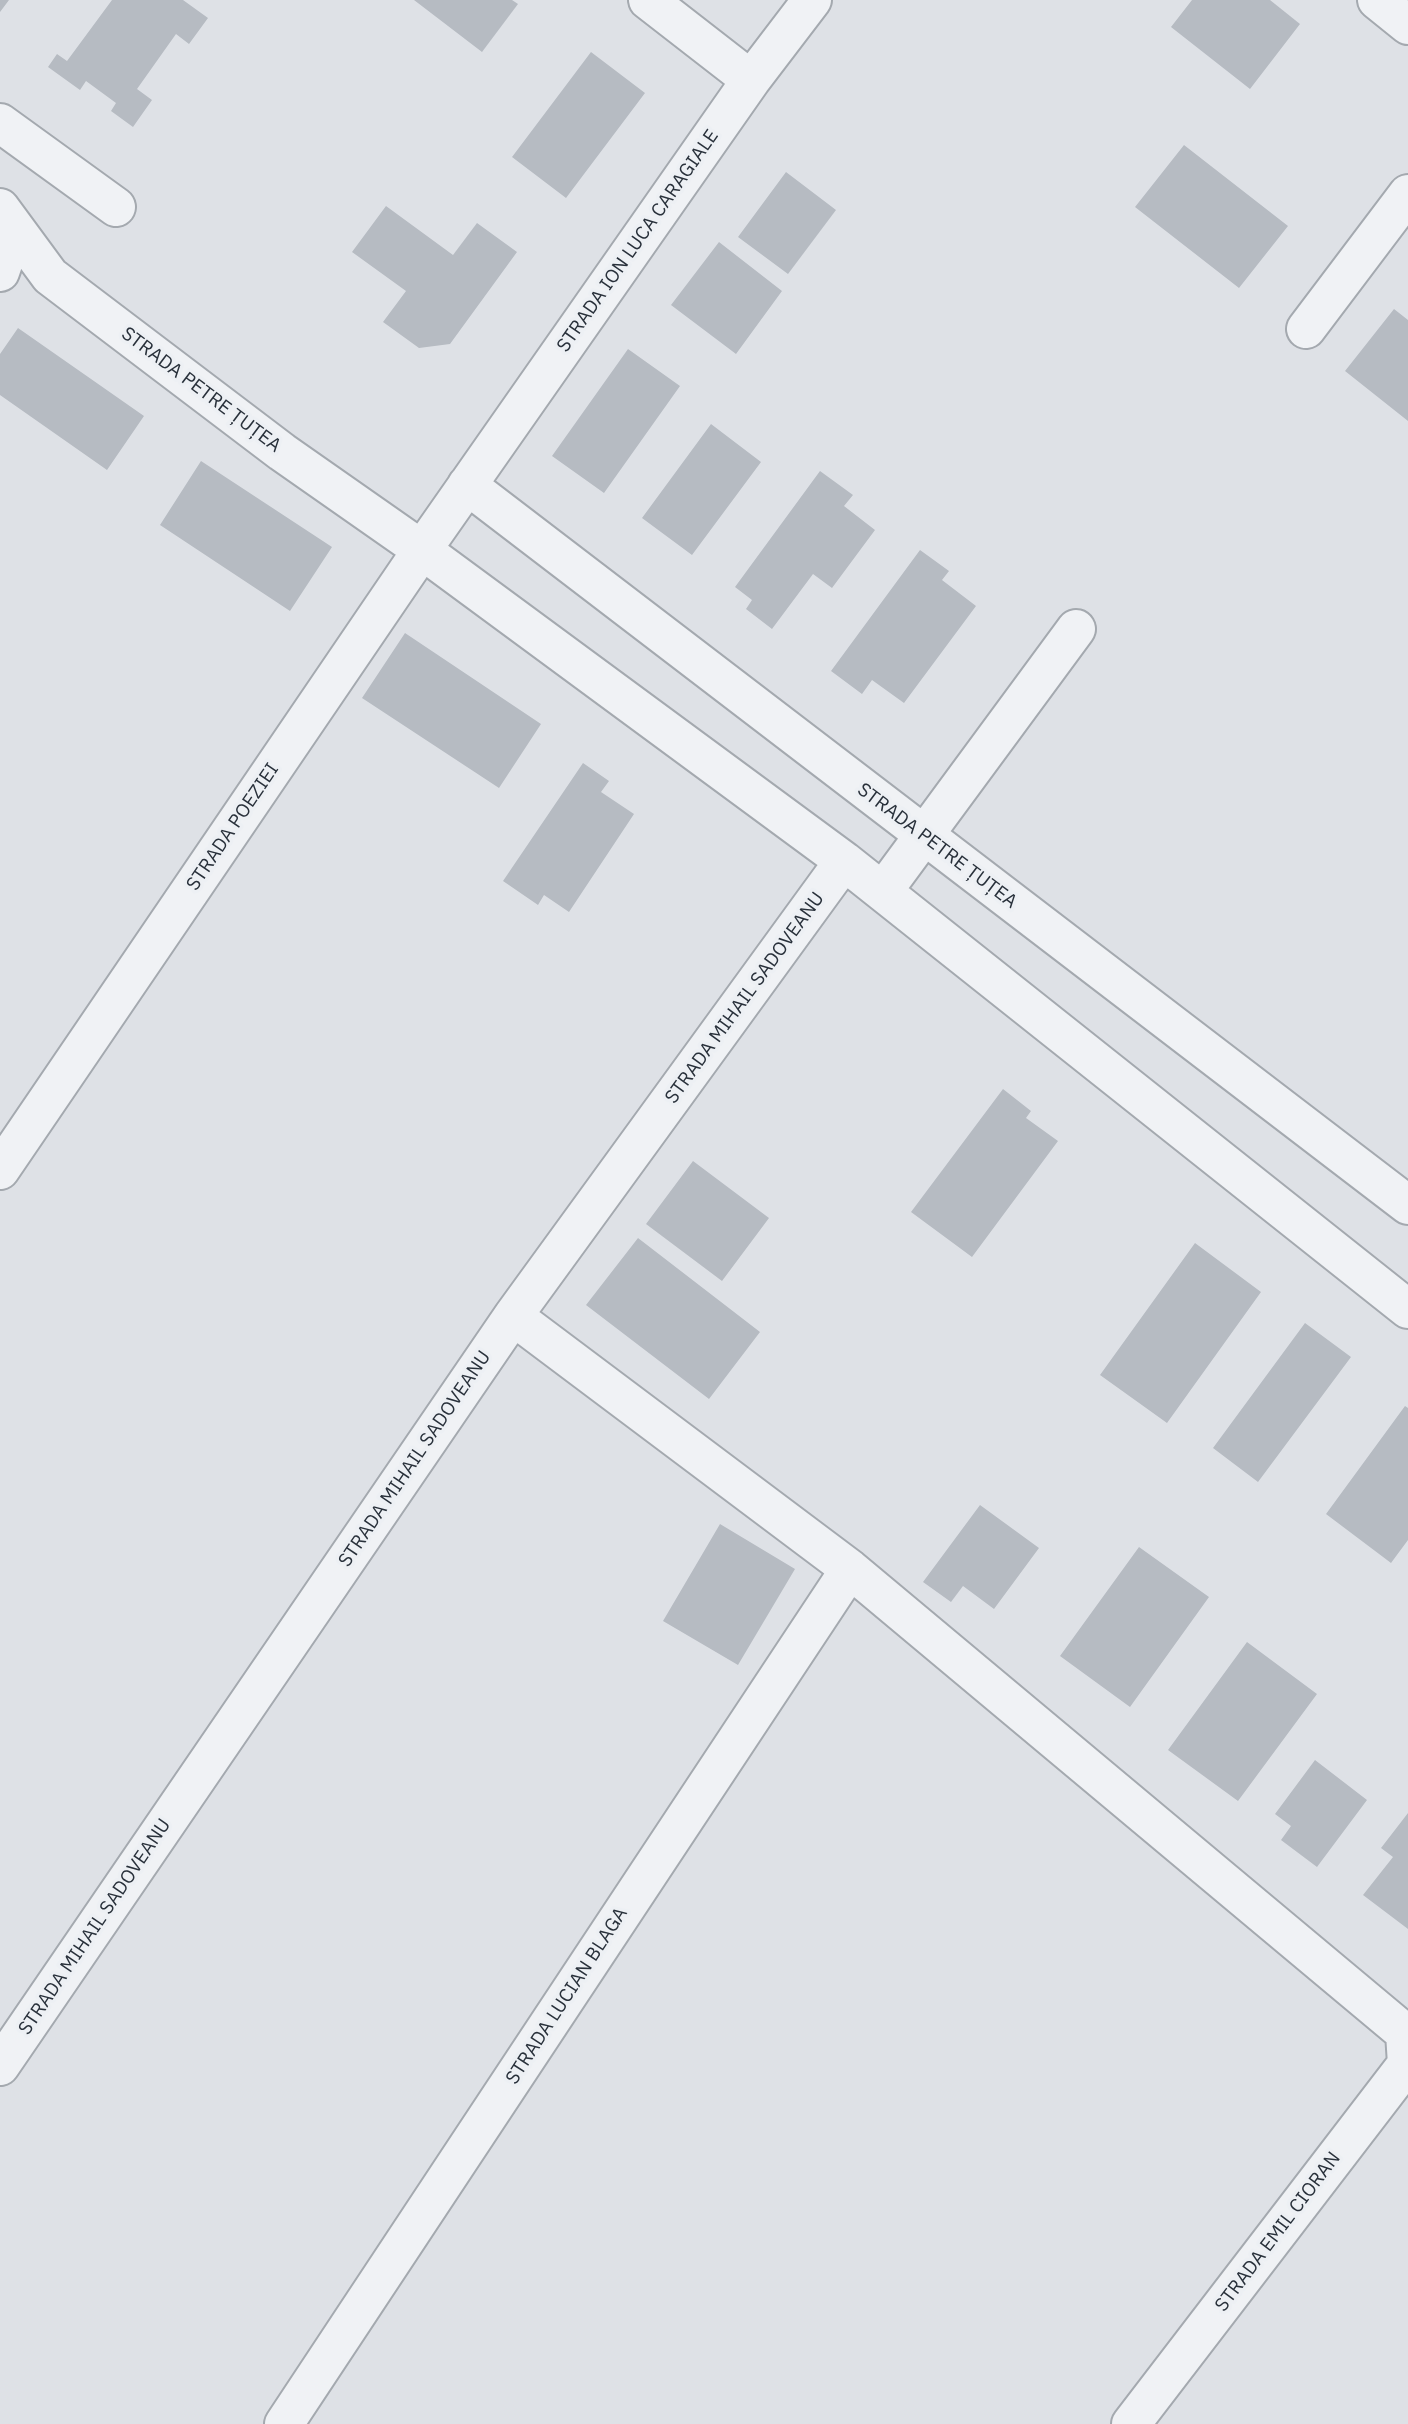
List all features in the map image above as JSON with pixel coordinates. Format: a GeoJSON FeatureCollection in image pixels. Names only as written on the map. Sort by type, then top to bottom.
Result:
{"type":"FeatureCollection","features":[{"type":"Feature","properties":{"kind":"street"},"geometry":{"type":"LineString","coordinates":[[648,0],[751,80]]}},
{"type":"Feature","properties":{"kind":"street","name":"STRADA ION LUCA CARAGIALE"},"geometry":{"type":"LineString","coordinates":[[467,485],[751,80],[812,0]]}},
{"type":"Feature","properties":{"kind":"street"},"geometry":{"type":"LineString","coordinates":[[1377,0],[1408,25]]}},
{"type":"Feature","properties":{"kind":"street"},"geometry":{"type":"LineString","coordinates":[[0,123],[116,207]]}},
{"type":"Feature","properties":{"kind":"street"},"geometry":{"type":"LineString","coordinates":[[1306,329],[1408,194]]}},
{"type":"Feature","properties":{"kind":"street"},"geometry":{"type":"LineString","coordinates":[[0,272],[8,218]]}},
{"type":"Feature","properties":{"kind":"street","name":"STRADA PETRE ȚUȚEA"},"geometry":{"type":"LineString","coordinates":[[8,218],[50,276],[282,452],[422,550],[844,861],[1408,1309]]}},
{"type":"Feature","properties":{"kind":"street","name":"STRADA POEZIEI"},"geometry":{"type":"LineString","coordinates":[[0,1170],[467,485]]}},
{"type":"Feature","properties":{"kind":"street","name":"STRADA PETRE ȚUȚEA"},"geometry":{"type":"LineString","coordinates":[[467,485],[1408,1205]]}},
{"type":"Feature","properties":{"kind":"street"},"geometry":{"type":"LineString","coordinates":[[883,891],[1076,629]]}},
{"type":"Feature","properties":{"kind":"street","name":"STRADA MIHAIL SADOVEANU"},"geometry":{"type":"LineString","coordinates":[[0,2066],[513,1316],[844,861]]}},
{"type":"Feature","properties":{"kind":"street"},"geometry":{"type":"LineString","coordinates":[[513,1316],[850,1569]]}},
{"type":"Feature","properties":{"kind":"street","name":"STRADA EMIL CIORAN"},"geometry":{"type":"LineString","coordinates":[[850,1569],[1405,2033],[1407,2064],[1131,2424]]}},
{"type":"Feature","properties":{"kind":"street","name":"STRADA LUCIAN BLAGA"},"geometry":{"type":"LineString","coordinates":[[284,2424],[850,1569]]}},
{"type":"Feature","properties":{"kind":"building"},"geometry":{"type":"Polygon","coordinates":[[[0,0],[9,0],[0,12],[0,0]]]}},
{"type":"Feature","properties":{"kind":"building"},"geometry":{"type":"Polygon","coordinates":[[[112,0],[183,0],[208,18],[189,44],[176,34],[137,89],[152,100],[133,127],[111,111],[116,103],[86,81],[80,90],[48,67],[57,54],[67,61],[112,0]]]}},
{"type":"Feature","properties":{"kind":"building"},"geometry":{"type":"Polygon","coordinates":[[[414,0],[512,0],[518,4],[482,52],[414,0]]]}},
{"type":"Feature","properties":{"kind":"building"},"geometry":{"type":"Polygon","coordinates":[[[1192,0],[1270,0],[1300,24],[1250,89],[1171,27],[1192,0]]]}},
{"type":"Feature","properties":{"kind":"building"},"geometry":{"type":"Polygon","coordinates":[[[591,52],[645,93],[566,198],[512,157],[591,52]]]}},
{"type":"Feature","properties":{"kind":"building"},"geometry":{"type":"Polygon","coordinates":[[[1184,145],[1288,226],[1239,288],[1135,207],[1184,145]]]}},
{"type":"Feature","properties":{"kind":"building"},"geometry":{"type":"Polygon","coordinates":[[[786,172],[836,210],[788,274],[738,237],[786,172]]]}},
{"type":"Feature","properties":{"kind":"building"},"geometry":{"type":"Polygon","coordinates":[[[386,206],[453,255],[477,223],[517,252],[450,344],[419,348],[383,322],[406,291],[352,252],[386,206]]]}},
{"type":"Feature","properties":{"kind":"building"},"geometry":{"type":"Polygon","coordinates":[[[719,242],[782,291],[736,354],[671,305],[719,242]]]}},
{"type":"Feature","properties":{"kind":"building"},"geometry":{"type":"Polygon","coordinates":[[[1394,309],[1408,320],[1408,421],[1345,371],[1394,309]]]}},
{"type":"Feature","properties":{"kind":"building"},"geometry":{"type":"Polygon","coordinates":[[[18,328],[144,416],[107,470],[0,395],[0,354],[18,328]]]}},
{"type":"Feature","properties":{"kind":"building"},"geometry":{"type":"Polygon","coordinates":[[[628,349],[680,386],[604,493],[552,456],[628,349]]]}},
{"type":"Feature","properties":{"kind":"building"},"geometry":{"type":"Polygon","coordinates":[[[711,424],[761,462],[692,555],[642,518],[711,424]]]}},
{"type":"Feature","properties":{"kind":"building"},"geometry":{"type":"Polygon","coordinates":[[[201,461],[332,547],[290,611],[160,525],[201,461]]]}},
{"type":"Feature","properties":{"kind":"building"},"geometry":{"type":"Polygon","coordinates":[[[820,471],[853,495],[844,506],[875,530],[832,588],[813,574],[772,629],[746,609],[752,600],[735,587],[820,471]]]}},
{"type":"Feature","properties":{"kind":"building"},"geometry":{"type":"Polygon","coordinates":[[[920,550],[949,571],[942,580],[976,606],[904,703],[872,680],[862,694],[831,671],[920,550]]]}},
{"type":"Feature","properties":{"kind":"building"},"geometry":{"type":"Polygon","coordinates":[[[405,633],[541,724],[499,788],[362,698],[405,633]]]}},
{"type":"Feature","properties":{"kind":"building"},"geometry":{"type":"Polygon","coordinates":[[[583,763],[609,781],[601,792],[634,814],[569,912],[544,895],[538,905],[503,881],[583,763]]]}},
{"type":"Feature","properties":{"kind":"building"},"geometry":{"type":"Polygon","coordinates":[[[1003,1089],[1031,1111],[1026,1118],[1058,1141],[972,1257],[911,1212],[1003,1089]]]}},
{"type":"Feature","properties":{"kind":"building"},"geometry":{"type":"Polygon","coordinates":[[[693,1161],[769,1218],[722,1281],[646,1224],[693,1161]]]}},
{"type":"Feature","properties":{"kind":"building"},"geometry":{"type":"Polygon","coordinates":[[[638,1238],[760,1332],[709,1399],[586,1305],[638,1238]]]}},
{"type":"Feature","properties":{"kind":"building"},"geometry":{"type":"Polygon","coordinates":[[[1195,1243],[1261,1292],[1167,1423],[1100,1375],[1195,1243]]]}},
{"type":"Feature","properties":{"kind":"building"},"geometry":{"type":"Polygon","coordinates":[[[1305,1323],[1351,1357],[1258,1482],[1213,1448],[1305,1323]]]}},
{"type":"Feature","properties":{"kind":"building"},"geometry":{"type":"Polygon","coordinates":[[[1405,1406],[1408,1408],[1408,1540],[1391,1563],[1326,1514],[1405,1406]]]}},
{"type":"Feature","properties":{"kind":"building"},"geometry":{"type":"Polygon","coordinates":[[[980,1505],[1039,1548],[994,1609],[963,1586],[951,1602],[923,1582],[980,1505]]]}},
{"type":"Feature","properties":{"kind":"building"},"geometry":{"type":"Polygon","coordinates":[[[720,1524],[795,1569],[738,1665],[663,1621],[720,1524]]]}},
{"type":"Feature","properties":{"kind":"building"},"geometry":{"type":"Polygon","coordinates":[[[1139,1547],[1209,1597],[1130,1707],[1060,1656],[1139,1547]]]}},
{"type":"Feature","properties":{"kind":"building"},"geometry":{"type":"Polygon","coordinates":[[[1247,1642],[1317,1694],[1238,1801],[1168,1750],[1247,1642]]]}},
{"type":"Feature","properties":{"kind":"building"},"geometry":{"type":"Polygon","coordinates":[[[1315,1760],[1367,1800],[1317,1867],[1281,1840],[1291,1826],[1275,1814],[1315,1760]]]}},
{"type":"Feature","properties":{"kind":"building"},"geometry":{"type":"Polygon","coordinates":[[[1408,1813],[1408,1929],[1363,1895],[1393,1857],[1381,1848],[1408,1813]]]}}]}
